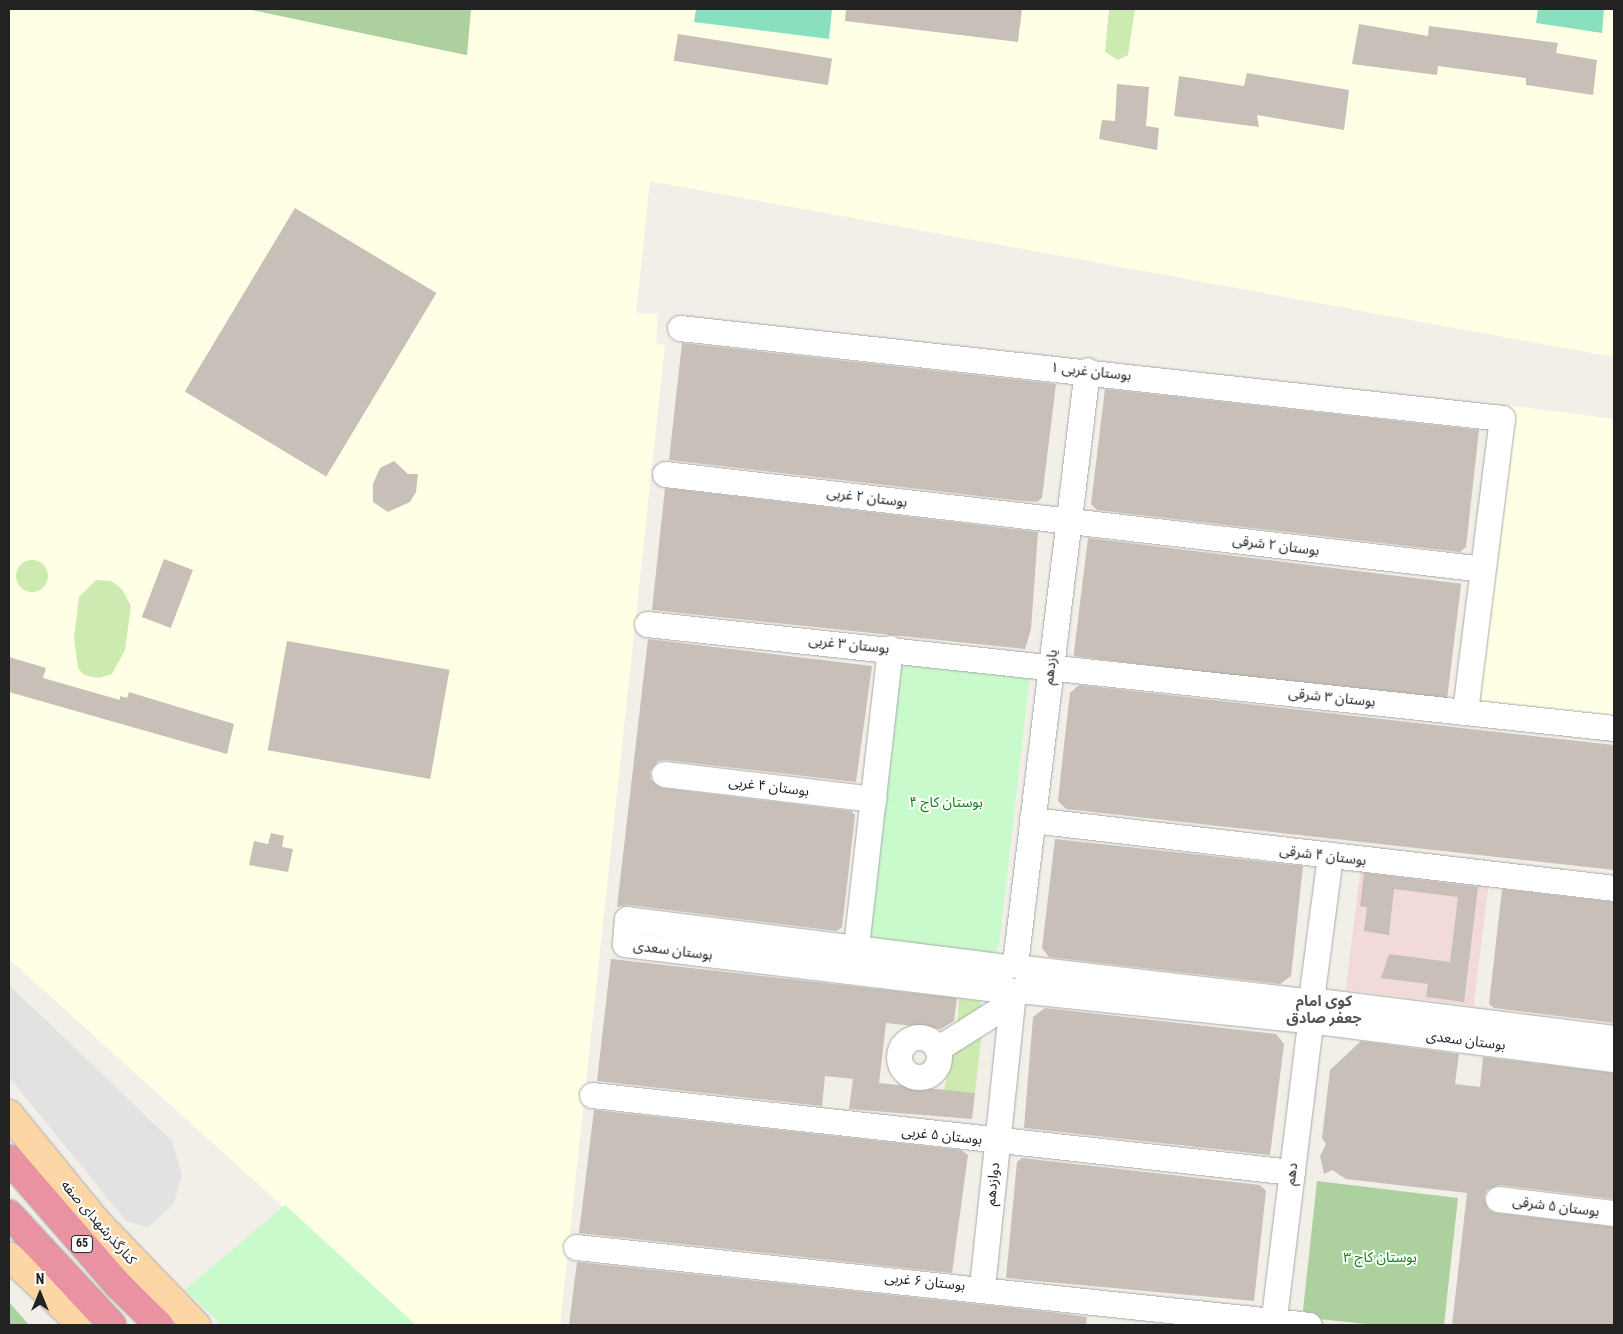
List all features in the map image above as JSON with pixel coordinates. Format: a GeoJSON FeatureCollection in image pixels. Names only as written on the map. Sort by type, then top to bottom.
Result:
{"type":"FeatureCollection","features":[{"type":"Feature","properties":{"kind":"highway","name":"65"},"geometry":{"type":"LineString","coordinates":[[9,1159],[118,1285],[159,1325]]}},
{"type":"Feature","properties":{"kind":"highway","name":"65"},"geometry":{"type":"LineString","coordinates":[[9,1214],[112,1325]]}},
{"type":"Feature","properties":{"kind":"main road","name":"کنارگذرشهدای صفه"},"geometry":{"type":"LineString","coordinates":[[9,1114],[95,1220],[196,1325]]}},
{"type":"Feature","properties":{"kind":"main road"},"geometry":{"type":"LineString","coordinates":[[16,1264],[82,1325]]}},
{"type":"Feature","properties":{"kind":"street","name":"بوستان غربی ۱"},"geometry":{"type":"LineString","coordinates":[[680,328],[1087,370],[1502,418],[1483,569]]}},
{"type":"Feature","properties":{"kind":"street","name":"یازدهم"},"geometry":{"type":"LineString","coordinates":[[1013,982],[1087,370]]}},
{"type":"Feature","properties":{"kind":"street","name":"بوستان ۲ غربی"},"geometry":{"type":"LineString","coordinates":[[665,474],[1069,520]]}},
{"type":"Feature","properties":{"kind":"street","name":"بوستان ۲ شرقی"},"geometry":{"type":"LineString","coordinates":[[1069,520],[1483,569]]}},
{"type":"Feature","properties":{"kind":"street"},"geometry":{"type":"LineString","coordinates":[[1465,712],[1483,569]]}},
{"type":"Feature","properties":{"kind":"street","name":"بوستان ۳ غربی"},"geometry":{"type":"LineString","coordinates":[[647,624],[890,648],[1050,667]]}},
{"type":"Feature","properties":{"kind":"street"},"geometry":{"type":"LineString","coordinates":[[854,960],[890,648]]}},
{"type":"Feature","properties":{"kind":"street","name":"بوستان ۳ شرقی"},"geometry":{"type":"LineString","coordinates":[[1050,667],[1614,728]]}},
{"type":"Feature","properties":{"kind":"street","name":"بوستان ۴ غربی"},"geometry":{"type":"LineString","coordinates":[[664,774],[874,799]]}},
{"type":"Feature","properties":{"kind":"street","name":"بوستان ۴ شرقی"},"geometry":{"type":"LineString","coordinates":[[1032,820],[1614,888]]}},
{"type":"Feature","properties":{"kind":"street","name":"دهم"},"geometry":{"type":"LineString","coordinates":[[1273,1323],[1330,856]]}},
{"type":"Feature","properties":{"kind":"street","name":"بوستان سعدی"},"geometry":{"type":"LineString","coordinates":[[854,960],[625,944],[627,919],[854,960],[1013,982],[1614,1038]]}},
{"type":"Feature","properties":{"kind":"street"},"geometry":{"type":"LineString","coordinates":[[937,1049],[1013,982]]}},
{"type":"Feature","properties":{"kind":"street","name":"دوازدهم"},"geometry":{"type":"LineString","coordinates":[[982,1287],[1013,982]]}},
{"type":"Feature","properties":{"kind":"street","name":"بوستان سعدی"},"geometry":{"type":"LineString","coordinates":[[1310,1011],[1614,1059]]}},
{"type":"Feature","properties":{"kind":"street","name":"بوستان ۵ غربی"},"geometry":{"type":"LineString","coordinates":[[592,1095],[996,1141],[1292,1172]]}},
{"type":"Feature","properties":{"kind":"street","name":"بوستان ۵ شرقی"},"geometry":{"type":"LineString","coordinates":[[1498,1199],[1614,1213]]}},
{"type":"Feature","properties":{"kind":"street","name":"بوستان ۶ غربی"},"geometry":{"type":"LineString","coordinates":[[576,1247],[982,1287],[1273,1323],[1309,1325]]}},
{"type":"Feature","properties":{"kind":"shaded area"},"geometry":{"type":"Polygon","coordinates":[[[9,9],[1614,9],[1614,357],[650,181],[636,313],[658,314],[656,343],[665,345],[560,1325],[414,1325],[9,959],[9,9]]]}},
{"type":"Feature","properties":{"kind":"shaded area"},"geometry":{"type":"Polygon","coordinates":[[[1507,405],[1614,419],[1614,720],[1485,705],[1473,688],[1507,405]]]}},
{"type":"Feature","properties":{"kind":"shaded area"},"geometry":{"type":"Polygon","coordinates":[[[1361,865],[1489,881],[1474,1006],[1346,990],[1361,865]]]}},
{"type":"Feature","properties":{"kind":"shaded area"},"geometry":{"type":"Polygon","coordinates":[[[9,985],[172,1141],[182,1176],[173,1205],[148,1227],[126,1221],[9,1077],[9,985]]]}},
{"type":"Feature","properties":{"kind":"green space"},"geometry":{"type":"Polygon","coordinates":[[[247,9],[471,9],[467,55],[466,55],[247,9]]]}},
{"type":"Feature","properties":{"kind":"green space"},"geometry":{"type":"Polygon","coordinates":[[[696,9],[832,9],[829,39],[694,22],[696,9]]]}},
{"type":"Feature","properties":{"kind":"green space"},"geometry":{"type":"Polygon","coordinates":[[[1109,9],[1135,9],[1128,55],[1118,60],[1105,52],[1109,9]]]}},
{"type":"Feature","properties":{"kind":"green space"},"geometry":{"type":"Polygon","coordinates":[[[1538,9],[1604,9],[1602,33],[1536,23],[1538,9]]]}},
{"type":"Feature","properties":{"kind":"green space"},"geometry":{"type":"Polygon","coordinates":[[[32,560],[38,561],[43,565],[47,570],[47,582],[43,587],[38,591],[32,592],[26,591],[21,587],[17,582],[16,576],[17,570],[21,565],[26,561],[32,560]]]}},
{"type":"Feature","properties":{"kind":"green space"},"geometry":{"type":"Polygon","coordinates":[[[96,580],[111,581],[122,589],[131,606],[125,650],[112,674],[99,678],[84,675],[78,668],[74,638],[79,597],[96,580]]]}},
{"type":"Feature","properties":{"kind":"green space","name":"بوستان کاج ۴"},"geometry":{"type":"Polygon","coordinates":[[[900,659],[1030,674],[999,946],[991,957],[865,943],[900,659]]]}},
{"type":"Feature","properties":{"kind":"green space"},"geometry":{"type":"Polygon","coordinates":[[[959,999],[980,1001],[983,1010],[957,1029],[959,999]]]}},
{"type":"Feature","properties":{"kind":"green space"},"geometry":{"type":"Polygon","coordinates":[[[983,1023],[975,1093],[944,1091],[951,1057],[983,1023]]]}},
{"type":"Feature","properties":{"kind":"green space","name":"بوستان کاج ۳"},"geometry":{"type":"Polygon","coordinates":[[[1317,1181],[1458,1198],[1444,1325],[1376,1325],[1309,1318],[1303,1310],[1317,1181]]]}},
{"type":"Feature","properties":{"kind":"green space"},"geometry":{"type":"Polygon","coordinates":[[[285,1205],[416,1325],[222,1325],[185,1290],[285,1205]]]}},
{"type":"Feature","properties":{"kind":"green space"},"geometry":{"type":"Polygon","coordinates":[[[9,1302],[29,1325],[9,1325],[9,1302]]]}},
{"type":"Feature","properties":{"kind":"building"},"geometry":{"type":"Polygon","coordinates":[[[846,9],[1022,9],[1018,42],[845,21],[846,9]]]}},
{"type":"Feature","properties":{"kind":"building"},"geometry":{"type":"Polygon","coordinates":[[[1359,24],[1428,36],[1429,26],[1558,43],[1556,53],[1597,60],[1593,95],[1526,85],[1526,78],[1438,66],[1437,75],[1352,64],[1359,24]]]}},
{"type":"Feature","properties":{"kind":"building"},"geometry":{"type":"Polygon","coordinates":[[[678,34],[832,58],[828,85],[674,61],[678,34]]]}},
{"type":"Feature","properties":{"kind":"building"},"geometry":{"type":"Polygon","coordinates":[[[1247,73],[1349,90],[1344,130],[1257,115],[1259,127],[1174,116],[1179,76],[1244,86],[1247,73]]]}},
{"type":"Feature","properties":{"kind":"building"},"geometry":{"type":"Polygon","coordinates":[[[1117,84],[1149,87],[1146,126],[1159,128],[1157,150],[1099,139],[1102,120],[1115,121],[1117,84]]]}},
{"type":"Feature","properties":{"kind":"building"},"geometry":{"type":"Polygon","coordinates":[[[295,208],[436,293],[326,476],[185,391],[295,208]]]}},
{"type":"Feature","properties":{"kind":"building"},"geometry":{"type":"Polygon","coordinates":[[[682,343],[1056,384],[1042,498],[1037,502],[1023,501],[669,460],[682,343]]]}},
{"type":"Feature","properties":{"kind":"building"},"geometry":{"type":"Polygon","coordinates":[[[1105,389],[1479,430],[1466,547],[1460,552],[1097,510],[1091,504],[1105,389]]]}},
{"type":"Feature","properties":{"kind":"building"},"geometry":{"type":"Polygon","coordinates":[[[394,461],[408,474],[418,474],[416,492],[410,502],[388,512],[373,502],[373,484],[380,468],[394,461]]]}},
{"type":"Feature","properties":{"kind":"building"},"geometry":{"type":"Polygon","coordinates":[[[665,488],[1038,532],[1031,629],[1025,649],[652,610],[665,488]]]}},
{"type":"Feature","properties":{"kind":"building"},"geometry":{"type":"Polygon","coordinates":[[[1088,538],[1461,584],[1447,702],[1073,656],[1088,538]]]}},
{"type":"Feature","properties":{"kind":"building"},"geometry":{"type":"Polygon","coordinates":[[[164,559],[193,570],[171,628],[142,617],[164,559]]]}},
{"type":"Feature","properties":{"kind":"building"},"geometry":{"type":"Polygon","coordinates":[[[648,639],[872,666],[856,782],[666,760],[658,761],[650,772],[651,780],[662,788],[851,811],[855,815],[847,885],[842,927],[837,931],[629,905],[617,907],[648,639]]]}},
{"type":"Feature","properties":{"kind":"building"},"geometry":{"type":"Polygon","coordinates":[[[287,641],[449,670],[430,779],[268,750],[287,641]]]}},
{"type":"Feature","properties":{"kind":"building"},"geometry":{"type":"Polygon","coordinates":[[[9,657],[46,668],[43,678],[120,700],[120,696],[127,698],[129,692],[234,724],[227,754],[9,692],[9,657]]]}},
{"type":"Feature","properties":{"kind":"building"},"geometry":{"type":"Polygon","coordinates":[[[1079,685],[1614,745],[1614,870],[1066,809],[1058,801],[1070,693],[1079,685]]]}},
{"type":"Feature","properties":{"kind":"building"},"geometry":{"type":"Polygon","coordinates":[[[271,833],[284,836],[282,847],[293,849],[288,872],[249,865],[254,841],[268,844],[271,833]]]}},
{"type":"Feature","properties":{"kind":"building"},"geometry":{"type":"Polygon","coordinates":[[[1055,839],[1303,866],[1291,976],[1280,984],[1049,957],[1042,948],[1055,839]]]}},
{"type":"Feature","properties":{"kind":"building"},"geometry":{"type":"Polygon","coordinates":[[[1364,873],[1478,887],[1464,1002],[1426,997],[1428,984],[1381,978],[1389,954],[1450,962],[1458,897],[1394,889],[1389,935],[1364,931],[1367,907],[1360,906],[1364,873]]]}},
{"type":"Feature","properties":{"kind":"building"},"geometry":{"type":"Polygon","coordinates":[[[1502,889],[1614,902],[1614,1023],[1494,1008],[1489,1004],[1502,889]]]}},
{"type":"Feature","properties":{"kind":"building"},"geometry":{"type":"Polygon","coordinates":[[[611,959],[957,998],[954,1021],[941,1029],[886,1023],[879,1083],[975,1093],[972,1119],[849,1109],[853,1079],[825,1076],[822,1106],[597,1081],[611,959]]]}},
{"type":"Feature","properties":{"kind":"building"},"geometry":{"type":"Polygon","coordinates":[[[1045,1008],[1276,1034],[1284,1044],[1270,1155],[1024,1128],[1033,1017],[1045,1008]]]}},
{"type":"Feature","properties":{"kind":"building"},"geometry":{"type":"Polygon","coordinates":[[[1361,1041],[1459,1054],[1455,1084],[1480,1087],[1483,1057],[1614,1073],[1614,1199],[1500,1185],[1487,1190],[1484,1198],[1489,1210],[1496,1213],[1614,1227],[1614,1325],[1452,1325],[1467,1193],[1346,1179],[1332,1170],[1324,1174],[1320,1156],[1326,1144],[1322,1138],[1330,1070],[1361,1041]]]}},
{"type":"Feature","properties":{"kind":"building"},"geometry":{"type":"Polygon","coordinates":[[[594,1110],[961,1150],[968,1155],[952,1273],[579,1233],[594,1110]]]}},
{"type":"Feature","properties":{"kind":"building"},"geometry":{"type":"Polygon","coordinates":[[[1022,1158],[1260,1185],[1266,1191],[1254,1301],[1006,1278],[1017,1162],[1022,1158]]]}},
{"type":"Feature","properties":{"kind":"building"},"geometry":{"type":"Polygon","coordinates":[[[577,1262],[1087,1317],[1086,1325],[569,1325],[577,1262]]]}},
{"type":"Feature","properties":{"kind":"district","name":"کوی امام جعفر صادق"},"geometry":{"type":"Point","coordinates":[1324,1010]}}]}
